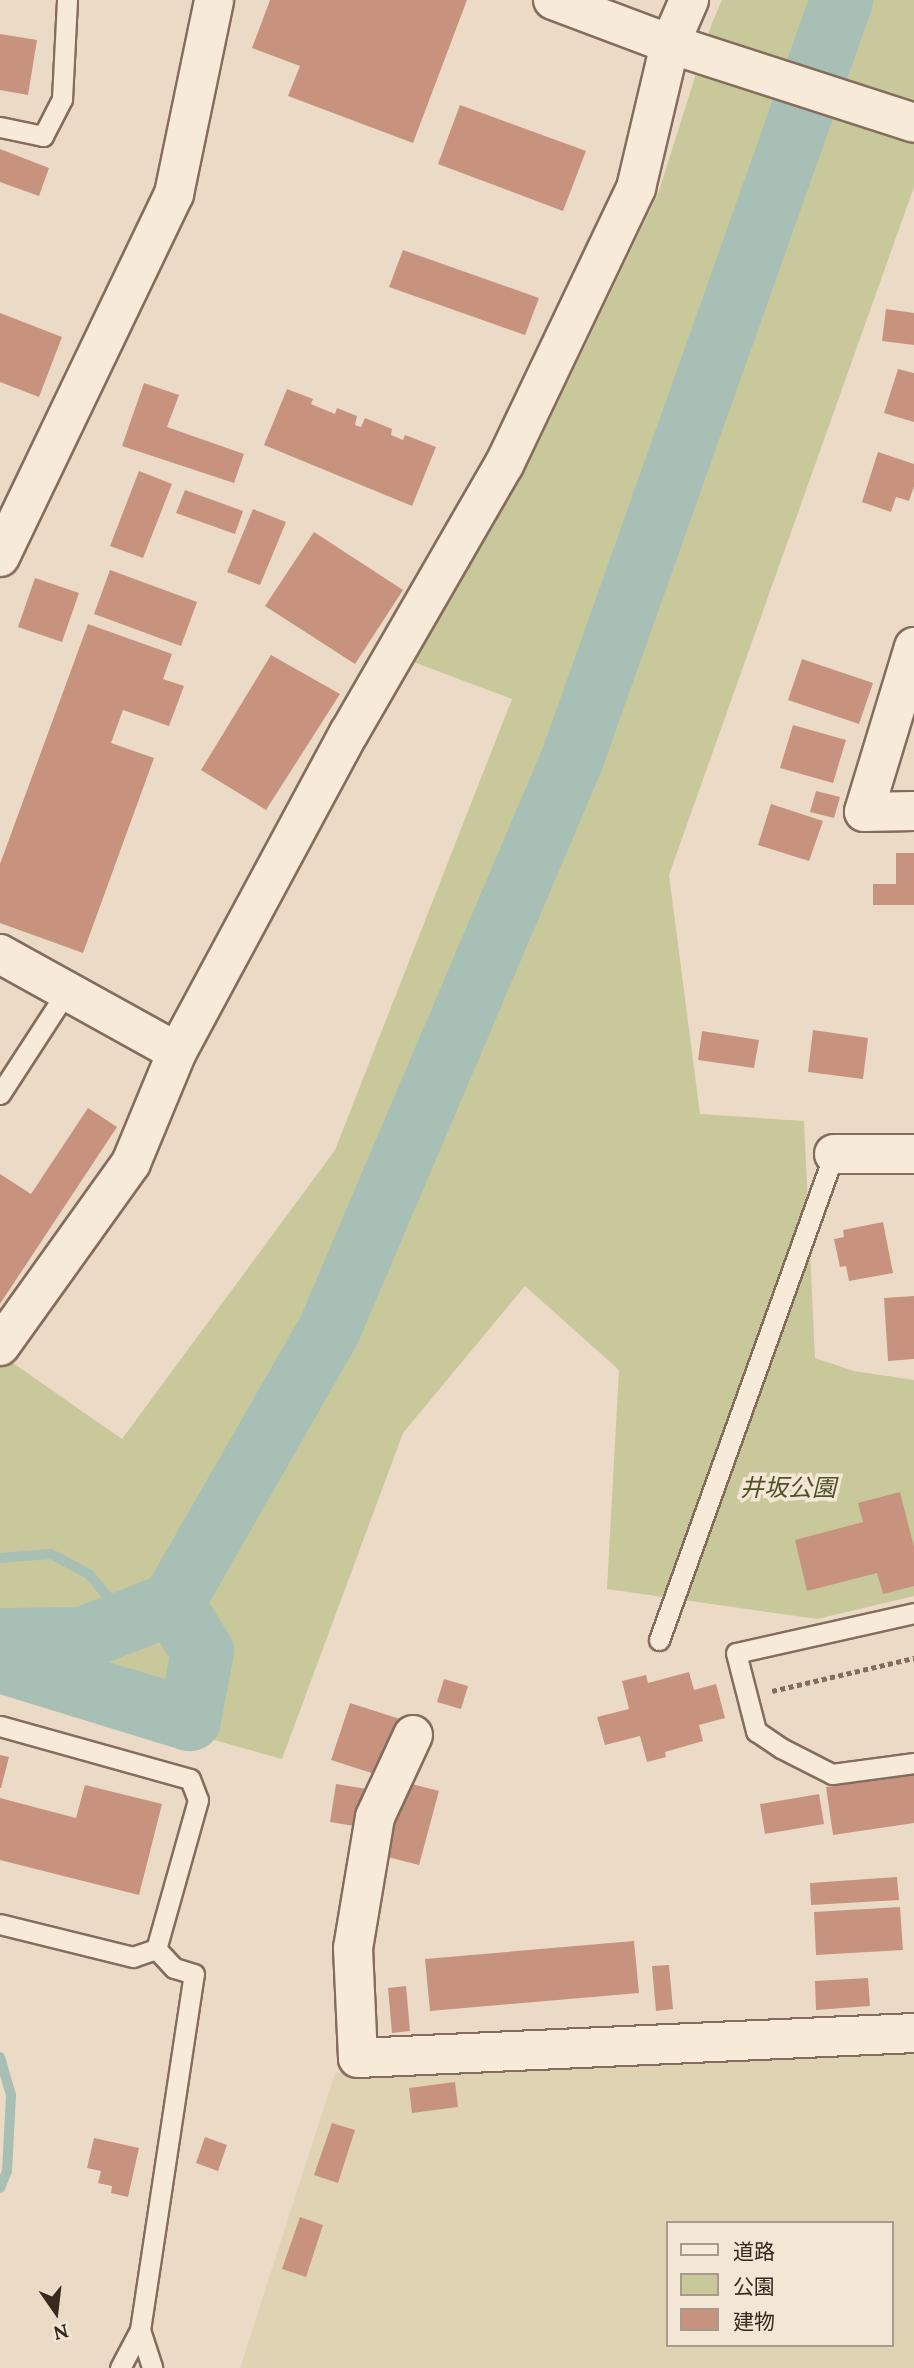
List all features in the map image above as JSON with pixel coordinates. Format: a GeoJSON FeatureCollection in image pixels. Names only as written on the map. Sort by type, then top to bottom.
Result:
{"type":"FeatureCollection","features":[{"type":"Feature","properties":{"kind":"street"},"geometry":{"type":"LineString","coordinates":[[1,550],[174,194],[214,0]]}},
{"type":"Feature","properties":{"kind":"street"},"geometry":{"type":"LineString","coordinates":[[553,0],[670,44],[914,123]]}},
{"type":"Feature","properties":{"kind":"street"},"geometry":{"type":"LineString","coordinates":[[0,1346],[131,1163],[177,1052],[349,733],[504,466],[636,188],[670,44],[689,0]]}},
{"type":"Feature","properties":{"kind":"street"},"geometry":{"type":"LineString","coordinates":[[914,647],[864,812],[914,811]]}},
{"type":"Feature","properties":{"kind":"street"},"geometry":{"type":"LineString","coordinates":[[0,954],[177,1052]]}},
{"type":"Feature","properties":{"kind":"street"},"geometry":{"type":"LineString","coordinates":[[834,1154],[914,1154]]}},
{"type":"Feature","properties":{"kind":"street"},"geometry":{"type":"LineString","coordinates":[[413,1735],[374,1817],[353,1948],[358,2058],[914,2034]]}},
{"type":"Feature","properties":{"kind":"lane"},"geometry":{"type":"LineString","coordinates":[[0,127],[43,136],[62,99],[67,0]]}},
{"type":"Feature","properties":{"kind":"lane"},"geometry":{"type":"LineString","coordinates":[[0,1094],[66,991]]}},
{"type":"Feature","properties":{"kind":"lane"},"geometry":{"type":"LineString","coordinates":[[659,1640],[834,1154]]}},
{"type":"Feature","properties":{"kind":"lane"},"geometry":{"type":"LineString","coordinates":[[914,1613],[736,1653],[756,1731],[832,1774],[914,1763]]}},
{"type":"Feature","properties":{"kind":"lane"},"geometry":{"type":"LineString","coordinates":[[0,1726],[190,1779],[198,1800],[156,1949]]}},
{"type":"Feature","properties":{"kind":"lane"},"geometry":{"type":"LineString","coordinates":[[0,1924],[134,1957],[156,1949]]}},
{"type":"Feature","properties":{"kind":"lane"},"geometry":{"type":"LineString","coordinates":[[120,2368],[140,2330],[194,1974],[174,1968],[156,1949]]}},
{"type":"Feature","properties":{"kind":"lane"},"geometry":{"type":"LineString","coordinates":[[140,2330],[152,2368]]}},
{"type":"Feature","properties":{"kind":"path"},"geometry":{"type":"LineString","coordinates":[[747,1697],[914,1658]]}},
{"type":"Feature","properties":{"kind":"shaded area"},"geometry":{"type":"Polygon","coordinates":[[[914,2045],[914,2368],[240,2368],[335,2073],[914,2045]]]}},
{"type":"Feature","properties":{"kind":"green space","name":"井坂公園"},"geometry":{"type":"Polygon","coordinates":[[[722,0],[914,0],[914,187],[669,875],[700,1114],[804,1121],[815,1358],[854,1371],[914,1380],[914,1596],[817,1619],[607,1589],[619,1370],[525,1286],[403,1433],[282,1759],[0,1680],[0,1354],[122,1439],[335,1150],[512,699],[408,660],[527,467],[658,194],[712,23],[722,0]]]}},
{"type":"Feature","properties":{"kind":"building"},"geometry":{"type":"Polygon","coordinates":[[[270,0],[467,0],[413,143],[288,96],[300,66],[252,48],[270,0]]]}},
{"type":"Feature","properties":{"kind":"building"},"geometry":{"type":"Polygon","coordinates":[[[0,34],[37,40],[28,95],[0,90],[0,34]]]}},
{"type":"Feature","properties":{"kind":"building"},"geometry":{"type":"Polygon","coordinates":[[[460,105],[586,151],[563,211],[438,164],[460,105]]]}},
{"type":"Feature","properties":{"kind":"building"},"geometry":{"type":"Polygon","coordinates":[[[0,149],[49,168],[39,196],[0,182],[0,149]]]}},
{"type":"Feature","properties":{"kind":"building"},"geometry":{"type":"Polygon","coordinates":[[[403,250],[539,298],[525,335],[389,287],[403,250]]]}},
{"type":"Feature","properties":{"kind":"building"},"geometry":{"type":"Polygon","coordinates":[[[886,309],[914,313],[914,345],[882,341],[886,309]]]}},
{"type":"Feature","properties":{"kind":"building"},"geometry":{"type":"Polygon","coordinates":[[[0,313],[62,337],[39,397],[0,382],[0,313]]]}},
{"type":"Feature","properties":{"kind":"building"},"geometry":{"type":"Polygon","coordinates":[[[898,369],[914,373],[914,422],[884,413],[898,369]]]}},
{"type":"Feature","properties":{"kind":"building"},"geometry":{"type":"Polygon","coordinates":[[[144,383],[179,395],[167,427],[244,454],[234,483],[122,446],[144,383]]]}},
{"type":"Feature","properties":{"kind":"building"},"geometry":{"type":"Polygon","coordinates":[[[287,389],[313,399],[311,404],[335,414],[337,408],[357,416],[355,425],[361,427],[365,418],[392,429],[391,435],[403,440],[405,435],[436,447],[412,506],[264,445],[287,389]]]}},
{"type":"Feature","properties":{"kind":"building"},"geometry":{"type":"Polygon","coordinates":[[[878,452],[914,464],[914,486],[909,501],[896,497],[891,512],[862,502],[878,452]]]}},
{"type":"Feature","properties":{"kind":"building"},"geometry":{"type":"Polygon","coordinates":[[[139,471],[172,484],[143,558],[110,546],[139,471]]]}},
{"type":"Feature","properties":{"kind":"building"},"geometry":{"type":"Polygon","coordinates":[[[185,490],[243,511],[235,534],[176,513],[185,490]]]}},
{"type":"Feature","properties":{"kind":"building"},"geometry":{"type":"Polygon","coordinates":[[[253,509],[286,522],[260,585],[227,572],[253,509]]]}},
{"type":"Feature","properties":{"kind":"building"},"geometry":{"type":"Polygon","coordinates":[[[314,532],[403,590],[355,664],[265,606],[314,532]]]}},
{"type":"Feature","properties":{"kind":"building"},"geometry":{"type":"Polygon","coordinates":[[[110,570],[197,602],[181,646],[94,614],[110,570]]]}},
{"type":"Feature","properties":{"kind":"building"},"geometry":{"type":"Polygon","coordinates":[[[35,578],[79,593],[62,642],[18,627],[35,578]]]}},
{"type":"Feature","properties":{"kind":"building"},"geometry":{"type":"Polygon","coordinates":[[[88,624],[172,654],[163,679],[184,686],[169,726],[123,710],[111,743],[154,758],[83,953],[0,923],[0,864],[88,624]]]}},
{"type":"Feature","properties":{"kind":"building"},"geometry":{"type":"Polygon","coordinates":[[[271,655],[340,694],[266,810],[201,770],[271,655]]]}},
{"type":"Feature","properties":{"kind":"building"},"geometry":{"type":"Polygon","coordinates":[[[802,659],[873,683],[859,724],[788,700],[802,659]]]}},
{"type":"Feature","properties":{"kind":"building"},"geometry":{"type":"Polygon","coordinates":[[[793,725],[846,740],[833,783],[780,768],[793,725]]]}},
{"type":"Feature","properties":{"kind":"building"},"geometry":{"type":"Polygon","coordinates":[[[816,791],[840,797],[834,818],[810,812],[816,791]]]}},
{"type":"Feature","properties":{"kind":"building"},"geometry":{"type":"Polygon","coordinates":[[[771,804],[823,821],[809,861],[758,845],[771,804]]]}},
{"type":"Feature","properties":{"kind":"building"},"geometry":{"type":"Polygon","coordinates":[[[896,853],[914,853],[914,905],[873,905],[873,884],[896,884],[896,853]]]}},
{"type":"Feature","properties":{"kind":"building"},"geometry":{"type":"Polygon","coordinates":[[[813,1030],[868,1038],[863,1079],[808,1072],[813,1030]]]}},
{"type":"Feature","properties":{"kind":"building"},"geometry":{"type":"Polygon","coordinates":[[[702,1031],[759,1040],[754,1068],[698,1060],[702,1031]]]}},
{"type":"Feature","properties":{"kind":"building"},"geometry":{"type":"Polygon","coordinates":[[[88,1108],[117,1127],[0,1304],[0,1174],[31,1194],[88,1108]]]}},
{"type":"Feature","properties":{"kind":"building"},"geometry":{"type":"Polygon","coordinates":[[[883,1222],[893,1273],[849,1281],[846,1266],[840,1267],[834,1239],[844,1237],[843,1230],[883,1222]]]}},
{"type":"Feature","properties":{"kind":"building"},"geometry":{"type":"Polygon","coordinates":[[[914,1296],[914,1359],[888,1361],[884,1298],[914,1296]]]}},
{"type":"Feature","properties":{"kind":"building"},"geometry":{"type":"Polygon","coordinates":[[[900,1492],[914,1547],[914,1586],[883,1594],[877,1573],[807,1591],[795,1540],[863,1522],[858,1503],[900,1492]]]}},
{"type":"Feature","properties":{"kind":"building"},"geometry":{"type":"Polygon","coordinates":[[[689,1672],[694,1690],[716,1684],[725,1718],[699,1725],[703,1741],[665,1752],[666,1757],[647,1762],[640,1736],[605,1745],[597,1717],[629,1709],[622,1681],[646,1675],[648,1683],[689,1672]]]}},
{"type":"Feature","properties":{"kind":"building"},"geometry":{"type":"Polygon","coordinates":[[[444,1679],[468,1686],[461,1709],[437,1702],[444,1679]]]}},
{"type":"Feature","properties":{"kind":"building"},"geometry":{"type":"Polygon","coordinates":[[[350,1703],[403,1720],[384,1777],[331,1760],[350,1703]]]}},
{"type":"Feature","properties":{"kind":"building"},"geometry":{"type":"Polygon","coordinates":[[[0,1755],[9,1757],[1,1788],[0,1788],[0,1755]]]}},
{"type":"Feature","properties":{"kind":"building"},"geometry":{"type":"Polygon","coordinates":[[[914,1774],[914,1823],[833,1835],[826,1787],[914,1774]]]}},
{"type":"Feature","properties":{"kind":"building"},"geometry":{"type":"Polygon","coordinates":[[[404,1782],[439,1791],[419,1865],[384,1856],[404,1782]]]}},
{"type":"Feature","properties":{"kind":"building"},"geometry":{"type":"Polygon","coordinates":[[[336,1784],[367,1789],[360,1827],[330,1822],[336,1784]]]}},
{"type":"Feature","properties":{"kind":"building"},"geometry":{"type":"Polygon","coordinates":[[[85,1785],[162,1804],[139,1895],[0,1860],[0,1798],[76,1818],[85,1785]]]}},
{"type":"Feature","properties":{"kind":"building"},"geometry":{"type":"Polygon","coordinates":[[[819,1794],[824,1824],[765,1834],[760,1804],[819,1794]]]}},
{"type":"Feature","properties":{"kind":"building"},"geometry":{"type":"Polygon","coordinates":[[[897,1877],[899,1900],[811,1905],[810,1883],[897,1877]]]}},
{"type":"Feature","properties":{"kind":"building"},"geometry":{"type":"Polygon","coordinates":[[[900,1907],[903,1950],[816,1955],[814,1912],[900,1907]]]}},
{"type":"Feature","properties":{"kind":"building"},"geometry":{"type":"Polygon","coordinates":[[[634,1941],[639,1993],[430,2011],[425,1959],[634,1941]]]}},
{"type":"Feature","properties":{"kind":"building"},"geometry":{"type":"Polygon","coordinates":[[[669,1965],[673,2009],[656,2011],[652,1966],[669,1965]]]}},
{"type":"Feature","properties":{"kind":"building"},"geometry":{"type":"Polygon","coordinates":[[[868,1978],[870,2006],[816,2010],[815,1981],[868,1978]]]}},
{"type":"Feature","properties":{"kind":"building"},"geometry":{"type":"Polygon","coordinates":[[[406,1986],[410,2031],[392,2033],[388,1988],[406,1986]]]}},
{"type":"Feature","properties":{"kind":"building"},"geometry":{"type":"Polygon","coordinates":[[[455,2082],[458,2107],[412,2113],[409,2088],[455,2082]]]}},
{"type":"Feature","properties":{"kind":"building"},"geometry":{"type":"Polygon","coordinates":[[[332,2123],[355,2130],[338,2183],[314,2175],[332,2123]]]}},
{"type":"Feature","properties":{"kind":"building"},"geometry":{"type":"Polygon","coordinates":[[[205,2137],[227,2145],[218,2171],[196,2163],[205,2137]]]}},
{"type":"Feature","properties":{"kind":"building"},"geometry":{"type":"Polygon","coordinates":[[[94,2138],[139,2148],[128,2197],[111,2193],[112,2186],[98,2183],[101,2171],[87,2168],[94,2138]]]}},
{"type":"Feature","properties":{"kind":"building"},"geometry":{"type":"Polygon","coordinates":[[[300,2217],[323,2225],[306,2277],[282,2269],[300,2217]]]}},
{"type":"Feature","properties":{"kind":"waterway"},"geometry":{"type":"LineString","coordinates":[[0,1639],[82,1638],[172,1603],[328,1331],[572,758],[841,0]]}},
{"type":"Feature","properties":{"kind":"waterway"},"geometry":{"type":"LineString","coordinates":[[0,1558],[51,1554],[89,1574],[127,1620]]}},
{"type":"Feature","properties":{"kind":"waterway"},"geometry":{"type":"LineString","coordinates":[[0,1661],[189,1719],[202,1651],[172,1603]]}},
{"type":"Feature","properties":{"kind":"waterway"},"geometry":{"type":"LineString","coordinates":[[0,2057],[11,2095],[7,2171],[0,2188]]}}]}
